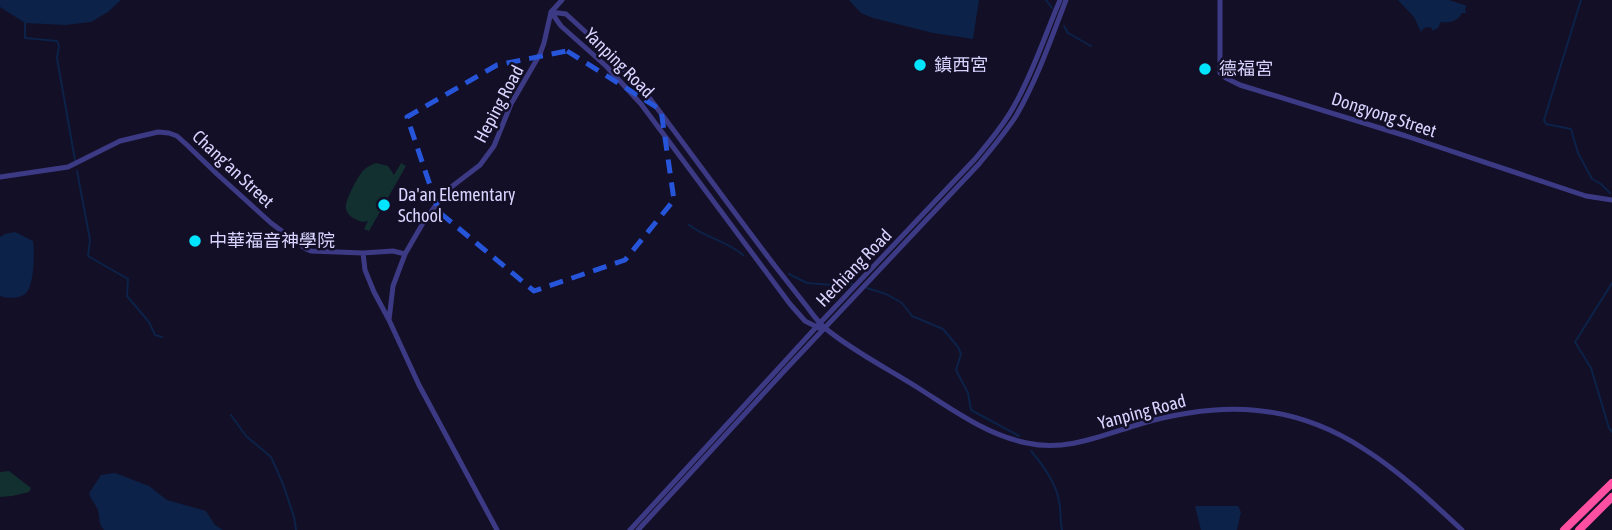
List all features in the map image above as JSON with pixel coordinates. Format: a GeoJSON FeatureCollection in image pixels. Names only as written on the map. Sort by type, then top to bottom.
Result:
{"type":"FeatureCollection","features":[{"type":"Feature","properties":{"kind":"highway"},"geometry":{"type":"LineString","coordinates":[[1564,530],[1612,483]]}},
{"type":"Feature","properties":{"kind":"highway"},"geometry":{"type":"LineString","coordinates":[[1579,530],[1612,497]]}},
{"type":"Feature","properties":{"kind":"street","name":"Heping Road"},"geometry":{"type":"LineString","coordinates":[[389,320],[393,286],[405,254],[446,191],[480,165],[494,146],[511,104],[540,54],[551,12],[562,0]]}},
{"type":"Feature","properties":{"kind":"street","name":"Hechiang Road"},"geometry":{"type":"LineString","coordinates":[[881,265],[1007,119],[1028,78],[1060,0]]}},
{"type":"Feature","properties":{"kind":"street","name":"Hechiang Road"},"geometry":{"type":"LineString","coordinates":[[630,530],[821,326],[979,164],[1014,117],[1037,73],[1066,0]]}},
{"type":"Feature","properties":{"kind":"street","name":"Dongyong Street"},"geometry":{"type":"LineString","coordinates":[[1220,0],[1220,73],[1230,80],[1586,196],[1612,200]]}},
{"type":"Feature","properties":{"kind":"street","name":"Yanping Road"},"geometry":{"type":"LineString","coordinates":[[551,12],[566,14],[613,57],[640,87],[821,326]]}},
{"type":"Feature","properties":{"kind":"street","name":"Yanping Road"},"geometry":{"type":"LineString","coordinates":[[551,12],[561,26],[606,66],[641,104],[790,304],[805,320],[821,326],[974,423],[999,436],[1028,444],[1059,446],[1202,411],[1264,410],[1299,418],[1364,449],[1423,494],[1462,530]]}},
{"type":"Feature","properties":{"kind":"street","name":"Chang'an Street"},"geometry":{"type":"LineString","coordinates":[[0,177],[68,167],[120,141],[158,132],[169,133],[177,136],[271,223],[306,249],[363,253],[393,251],[405,254]]}},
{"type":"Feature","properties":{"kind":"street"},"geometry":{"type":"LineString","coordinates":[[363,253],[368,279],[419,385],[497,530]]}},
{"type":"Feature","properties":{"kind":"street","name":"Hechiang Road"},"geometry":{"type":"LineString","coordinates":[[638,530],[821,326]]}},
{"type":"Feature","properties":{"kind":"highlighted area"},"geometry":{"type":"Polygon","coordinates":[[[567,51],[661,110],[674,200],[625,260],[534,291],[439,212],[407,117],[497,65],[567,51]]]}},
{"type":"Feature","properties":{"kind":"green space"},"geometry":{"type":"Polygon","coordinates":[[[376,163],[388,166],[394,175],[401,163],[406,166],[369,231],[364,229],[368,221],[353,218],[347,212],[346,206],[360,175],[367,167],[376,163]]]}},
{"type":"Feature","properties":{"kind":"green space"},"geometry":{"type":"Polygon","coordinates":[[[9,471],[31,488],[29,492],[0,497],[0,472],[9,471]]]}},
{"type":"Feature","properties":{"kind":"water"},"geometry":{"type":"Polygon","coordinates":[[[0,0],[121,0],[91,22],[65,25],[25,23],[0,7],[0,0]]]}},
{"type":"Feature","properties":{"kind":"water"},"geometry":{"type":"Polygon","coordinates":[[[849,0],[979,0],[973,39],[933,33],[873,18],[861,13],[849,0]]]}},
{"type":"Feature","properties":{"kind":"water"},"geometry":{"type":"Polygon","coordinates":[[[1398,0],[1449,0],[1467,6],[1466,13],[1462,13],[1456,20],[1441,22],[1438,28],[1432,31],[1432,28],[1428,27],[1421,32],[1414,17],[1398,0]]]}},
{"type":"Feature","properties":{"kind":"water"},"geometry":{"type":"Polygon","coordinates":[[[15,232],[33,241],[33,275],[27,292],[18,297],[7,298],[0,296],[0,237],[15,232]]]}},
{"type":"Feature","properties":{"kind":"water"},"geometry":{"type":"Polygon","coordinates":[[[115,473],[149,486],[167,500],[206,511],[215,525],[223,530],[104,530],[89,493],[101,475],[115,473]]]}},
{"type":"Feature","properties":{"kind":"water"},"geometry":{"type":"Polygon","coordinates":[[[1195,506],[1238,506],[1241,512],[1237,530],[1201,530],[1195,506]]]}},
{"type":"Feature","properties":{"kind":"waterway"},"geometry":{"type":"LineString","coordinates":[[1046,0],[1052,8]]}},
{"type":"Feature","properties":{"kind":"waterway"},"geometry":{"type":"LineString","coordinates":[[1581,0],[1544,120],[1546,124],[1571,129],[1578,153],[1592,179],[1610,193]]}},
{"type":"Feature","properties":{"kind":"waterway"},"geometry":{"type":"LineString","coordinates":[[25,23],[25,38],[57,41],[59,46],[57,58],[75,160]]}},
{"type":"Feature","properties":{"kind":"waterway"},"geometry":{"type":"LineString","coordinates":[[1064,26],[1068,33],[1091,46]]}},
{"type":"Feature","properties":{"kind":"waterway"},"geometry":{"type":"LineString","coordinates":[[77,171],[90,240],[88,256],[128,279],[127,296],[149,322],[155,335],[162,337]]}},
{"type":"Feature","properties":{"kind":"waterway"},"geometry":{"type":"LineString","coordinates":[[689,225],[743,255]]}},
{"type":"Feature","properties":{"kind":"waterway"},"geometry":{"type":"LineString","coordinates":[[789,274],[807,283],[852,284]]}},
{"type":"Feature","properties":{"kind":"waterway"},"geometry":{"type":"LineString","coordinates":[[1612,283],[1575,342],[1591,368],[1612,432]]}},
{"type":"Feature","properties":{"kind":"waterway"},"geometry":{"type":"LineString","coordinates":[[867,288],[886,294],[902,303],[912,316],[943,329],[961,354],[956,370],[968,393],[971,410],[1019,436]]}},
{"type":"Feature","properties":{"kind":"waterway"},"geometry":{"type":"LineString","coordinates":[[231,415],[246,436],[271,457],[283,484],[296,530]]}},
{"type":"Feature","properties":{"kind":"waterway"},"geometry":{"type":"LineString","coordinates":[[1031,451],[1055,488],[1060,504],[1062,530]]}},
{"type":"Feature","properties":{"kind":"place","name":"鎮西宮"},"geometry":{"type":"Point","coordinates":[920,65]}},
{"type":"Feature","properties":{"kind":"place","name":"德福宮"},"geometry":{"type":"Point","coordinates":[1205,69]}},
{"type":"Feature","properties":{"kind":"place","name":"Da'an Elementary School"},"geometry":{"type":"Point","coordinates":[384,205]}},
{"type":"Feature","properties":{"kind":"place","name":"中華福音神學院"},"geometry":{"type":"Point","coordinates":[195,241]}}]}
